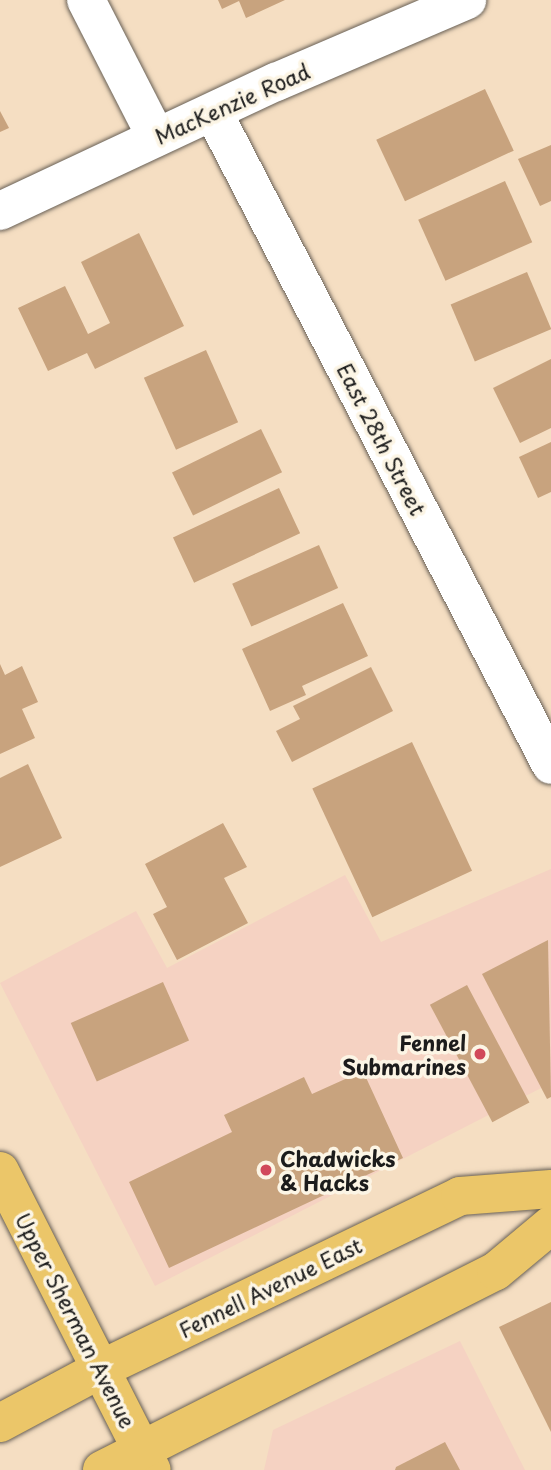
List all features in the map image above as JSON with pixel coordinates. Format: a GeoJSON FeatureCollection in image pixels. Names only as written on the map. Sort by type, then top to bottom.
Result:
{"type":"FeatureCollection","features":[{"type":"Feature","properties":{"kind":"main road","name":"Upper Sherman Avenue"},"geometry":{"type":"LineString","coordinates":[[0,1171],[147,1460]]}},
{"type":"Feature","properties":{"kind":"main road","name":"Fennell Avenue East"},"geometry":{"type":"LineString","coordinates":[[0,1423],[102,1369],[460,1196],[551,1189]]}},
{"type":"Feature","properties":{"kind":"main road"},"geometry":{"type":"LineString","coordinates":[[102,1470],[147,1460],[496,1271],[551,1224]]}},
{"type":"Feature","properties":{"kind":"street"},"geometry":{"type":"LineString","coordinates":[[86,0],[156,137]]}},
{"type":"Feature","properties":{"kind":"street","name":"MacKenzie Road"},"geometry":{"type":"LineString","coordinates":[[0,211],[156,137],[467,0]]}},
{"type":"Feature","properties":{"kind":"street","name":"East 28th Street"},"geometry":{"type":"LineString","coordinates":[[213,112],[551,765]]}},
{"type":"Feature","properties":{"kind":"shaded area"},"geometry":{"type":"Polygon","coordinates":[[[551,869],[551,1083],[155,1286],[0,983],[136,911],[167,968],[345,875],[381,942],[551,869]]]}},
{"type":"Feature","properties":{"kind":"shaded area"},"geometry":{"type":"Polygon","coordinates":[[[460,1341],[525,1470],[264,1470],[273,1430],[460,1341]]]}},
{"type":"Feature","properties":{"kind":"building"},"geometry":{"type":"Polygon","coordinates":[[[218,0],[285,0],[246,18],[239,1],[222,9],[218,0]]]}},
{"type":"Feature","properties":{"kind":"building"},"geometry":{"type":"Polygon","coordinates":[[[485,89],[514,151],[405,201],[376,140],[485,89]]]}},
{"type":"Feature","properties":{"kind":"building"},"geometry":{"type":"Polygon","coordinates":[[[0,111],[9,128],[0,132],[0,111]]]}},
{"type":"Feature","properties":{"kind":"building"},"geometry":{"type":"Polygon","coordinates":[[[551,145],[551,201],[540,206],[518,159],[551,145]]]}},
{"type":"Feature","properties":{"kind":"building"},"geometry":{"type":"Polygon","coordinates":[[[505,181],[532,242],[445,281],[418,220],[505,181]]]}},
{"type":"Feature","properties":{"kind":"building"},"geometry":{"type":"Polygon","coordinates":[[[139,233],[184,326],[95,369],[87,353],[48,371],[18,308],[65,286],[88,334],[110,323],[81,262],[139,233]]]}},
{"type":"Feature","properties":{"kind":"building"},"geometry":{"type":"Polygon","coordinates":[[[527,272],[551,329],[475,362],[451,304],[527,272]]]}},
{"type":"Feature","properties":{"kind":"building"},"geometry":{"type":"Polygon","coordinates":[[[206,350],[238,422],[176,450],[144,378],[206,350]]]}},
{"type":"Feature","properties":{"kind":"building"},"geometry":{"type":"Polygon","coordinates":[[[551,359],[551,428],[520,443],[493,388],[551,359]]]}},
{"type":"Feature","properties":{"kind":"building"},"geometry":{"type":"Polygon","coordinates":[[[261,429],[282,472],[193,516],[172,472],[261,429]]]}},
{"type":"Feature","properties":{"kind":"building"},"geometry":{"type":"Polygon","coordinates":[[[551,442],[551,492],[538,498],[519,457],[551,442]]]}},
{"type":"Feature","properties":{"kind":"building"},"geometry":{"type":"Polygon","coordinates":[[[279,488],[300,533],[194,583],[173,537],[279,488]]]}},
{"type":"Feature","properties":{"kind":"building"},"geometry":{"type":"Polygon","coordinates":[[[319,545],[338,588],[251,627],[232,584],[319,545]]]}},
{"type":"Feature","properties":{"kind":"building"},"geometry":{"type":"Polygon","coordinates":[[[343,603],[368,656],[302,686],[306,695],[270,711],[242,649],[343,603]]]}},
{"type":"Feature","properties":{"kind":"building"},"geometry":{"type":"Polygon","coordinates":[[[0,664],[5,675],[22,666],[38,702],[22,709],[35,738],[0,754],[0,664]]]}},
{"type":"Feature","properties":{"kind":"building"},"geometry":{"type":"Polygon","coordinates":[[[371,667],[393,711],[292,762],[276,731],[300,719],[293,706],[371,667]]]}},
{"type":"Feature","properties":{"kind":"building"},"geometry":{"type":"Polygon","coordinates":[[[412,742],[472,871],[372,917],[312,788],[412,742]]]}},
{"type":"Feature","properties":{"kind":"building"},"geometry":{"type":"Polygon","coordinates":[[[28,764],[62,838],[0,867],[0,778],[28,764]]]}},
{"type":"Feature","properties":{"kind":"building"},"geometry":{"type":"Polygon","coordinates":[[[223,823],[247,867],[224,878],[248,923],[177,960],[153,914],[167,907],[145,864],[223,823]]]}},
{"type":"Feature","properties":{"kind":"building"},"geometry":{"type":"Polygon","coordinates":[[[548,940],[551,1097],[547,1099],[482,974],[548,940]]]}},
{"type":"Feature","properties":{"kind":"building"},"geometry":{"type":"Polygon","coordinates":[[[163,982],[189,1040],[97,1082],[71,1023],[163,982]]]}},
{"type":"Feature","properties":{"kind":"building","name":"Fennel Submarines"},"geometry":{"type":"Polygon","coordinates":[[[467,985],[529,1102],[492,1122],[430,1005],[467,985]]]}},
{"type":"Feature","properties":{"kind":"building","name":"Chadwicks & Hacks"},"geometry":{"type":"Polygon","coordinates":[[[363,1071],[403,1158],[169,1268],[129,1182],[232,1132],[224,1115],[304,1077],[312,1094],[363,1071]]]}},
{"type":"Feature","properties":{"kind":"building"},"geometry":{"type":"Polygon","coordinates":[[[551,1302],[551,1432],[499,1327],[551,1302]]]}},
{"type":"Feature","properties":{"kind":"building"},"geometry":{"type":"Polygon","coordinates":[[[445,1442],[460,1470],[395,1470],[396,1467],[445,1442]]]}},
{"type":"Feature","properties":{"kind":"place","name":"Fennel Submarines"},"geometry":{"type":"Point","coordinates":[480,1054]}},
{"type":"Feature","properties":{"kind":"place","name":"Chadwicks & Hacks"},"geometry":{"type":"Point","coordinates":[266,1170]}}]}
